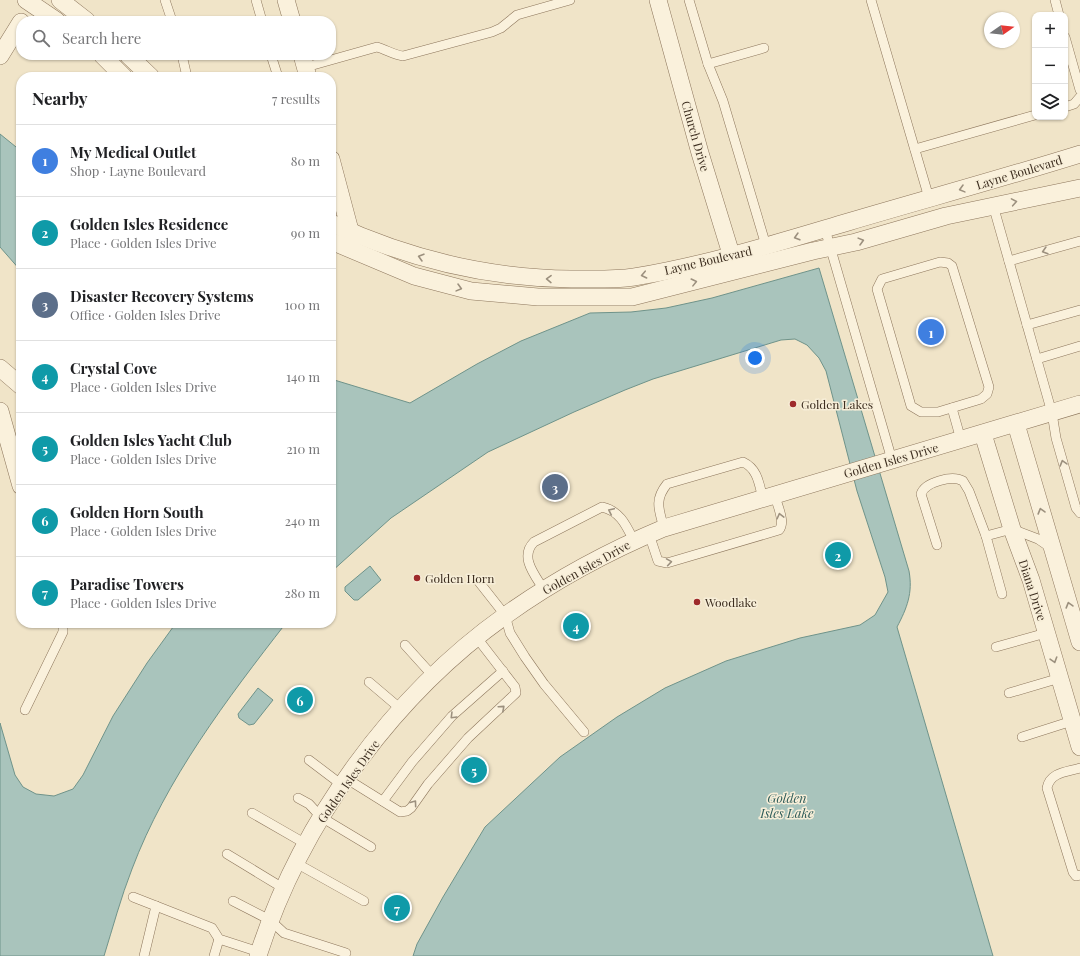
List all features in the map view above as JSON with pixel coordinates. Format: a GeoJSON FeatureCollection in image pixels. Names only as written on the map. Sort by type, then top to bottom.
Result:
{"type":"FeatureCollection","features":[{"type":"Feature","properties":{"kind":"street"},"geometry":{"type":"LineString","coordinates":[[60,0],[81,16]]}},
{"type":"Feature","properties":{"kind":"street"},"geometry":{"type":"LineString","coordinates":[[286,0],[291,16]]}},
{"type":"Feature","properties":{"kind":"street","name":"Church Drive"},"geometry":{"type":"LineString","coordinates":[[658,0],[700,153],[734,263]]}},
{"type":"Feature","properties":{"kind":"street"},"geometry":{"type":"LineString","coordinates":[[24,16],[32,1],[51,16]]}},
{"type":"Feature","properties":{"kind":"street"},"geometry":{"type":"LineString","coordinates":[[0,56],[16,30]]}},
{"type":"Feature","properties":{"kind":"street"},"geometry":{"type":"LineString","coordinates":[[107,60],[119,72]]}},
{"type":"Feature","properties":{"kind":"street"},"geometry":{"type":"LineString","coordinates":[[133,60],[146,72]]}},
{"type":"Feature","properties":{"kind":"street","name":"Layne Boulevard"},"geometry":{"type":"LineString","coordinates":[[768,254],[831,248],[856,242],[1000,179],[1080,154]]}},
{"type":"Feature","properties":{"kind":"street"},"geometry":{"type":"LineString","coordinates":[[336,178],[355,252]]}},
{"type":"Feature","properties":{"kind":"street","name":"Layne Boulevard"},"geometry":{"type":"LineString","coordinates":[[336,243],[414,276],[471,291],[538,297],[587,288],[632,277],[734,263],[768,254],[825,229],[940,204],[994,205],[1080,188]]}},
{"type":"Feature","properties":{"kind":"street","name":"Layne Boulevard"},"geometry":{"type":"LineString","coordinates":[[336,224],[399,251],[461,268],[533,278],[587,288]]}},
{"type":"Feature","properties":{"kind":"street"},"geometry":{"type":"LineString","coordinates":[[0,368],[16,382]]}},
{"type":"Feature","properties":{"kind":"street","name":"Golden Isles Drive"},"geometry":{"type":"LineString","coordinates":[[259,954],[270,920],[283,888],[321,817],[344,782],[371,745],[433,676],[505,615],[544,590],[649,534],[849,472],[983,434],[1080,404]]}},
{"type":"Feature","properties":{"kind":"street"},"geometry":{"type":"LineString","coordinates":[[0,411],[16,468]]}},
{"type":"Feature","properties":{"kind":"street"},"geometry":{"type":"LineString","coordinates":[[1016,424],[1080,642]]}},
{"type":"Feature","properties":{"kind":"street","name":"Diana Drive"},"geometry":{"type":"LineString","coordinates":[[983,434],[1012,530],[1031,580],[1080,747]]}},
{"type":"Feature","properties":{"kind":"lane"},"geometry":{"type":"LineString","coordinates":[[165,0],[170,16]]}},
{"type":"Feature","properties":{"kind":"lane"},"geometry":{"type":"LineString","coordinates":[[256,0],[261,16]]}},
{"type":"Feature","properties":{"kind":"lane"},"geometry":{"type":"LineString","coordinates":[[336,58],[377,47],[395,55],[403,56],[492,32],[501,28],[517,15],[570,0]]}},
{"type":"Feature","properties":{"kind":"lane"},"geometry":{"type":"LineString","coordinates":[[689,0],[708,64],[723,101],[768,254]]}},
{"type":"Feature","properties":{"kind":"lane"},"geometry":{"type":"LineString","coordinates":[[871,0],[915,149],[940,204]]}},
{"type":"Feature","properties":{"kind":"lane"},"geometry":{"type":"LineString","coordinates":[[1054,0],[1058,12]]}},
{"type":"Feature","properties":{"kind":"lane"},"geometry":{"type":"LineString","coordinates":[[708,64],[764,48]]}},
{"type":"Feature","properties":{"kind":"lane"},"geometry":{"type":"LineString","coordinates":[[1068,48],[1080,90]]}},
{"type":"Feature","properties":{"kind":"lane"},"geometry":{"type":"LineString","coordinates":[[183,60],[187,72]]}},
{"type":"Feature","properties":{"kind":"lane"},"geometry":{"type":"LineString","coordinates":[[273,60],[277,72]]}},
{"type":"Feature","properties":{"kind":"lane"},"geometry":{"type":"LineString","coordinates":[[305,66],[328,60]]}},
{"type":"Feature","properties":{"kind":"lane"},"geometry":{"type":"LineString","coordinates":[[1068,106],[1074,104],[1080,97]]}},
{"type":"Feature","properties":{"kind":"lane"},"geometry":{"type":"LineString","coordinates":[[915,149],[1032,116]]}},
{"type":"Feature","properties":{"kind":"lane"},"geometry":{"type":"LineString","coordinates":[[994,205],[1052,412],[1056,438],[1076,508],[1080,513]]}},
{"type":"Feature","properties":{"kind":"lane"},"geometry":{"type":"LineString","coordinates":[[825,229],[887,461]]}},
{"type":"Feature","properties":{"kind":"lane"},"geometry":{"type":"LineString","coordinates":[[1009,261],[1080,241]]}},
{"type":"Feature","properties":{"kind":"lane"},"geometry":{"type":"LineString","coordinates":[[940,262],[948,262],[952,266],[989,387],[987,394],[981,399],[952,408],[938,412],[921,412],[911,406],[877,289],[882,279],[940,262]]}},
{"type":"Feature","properties":{"kind":"lane"},"geometry":{"type":"LineString","coordinates":[[1027,325],[1080,310]]}},
{"type":"Feature","properties":{"kind":"lane"},"geometry":{"type":"LineString","coordinates":[[1037,359],[1080,346]]}},
{"type":"Feature","properties":{"kind":"lane"},"geometry":{"type":"LineString","coordinates":[[952,408],[962,440]]}},
{"type":"Feature","properties":{"kind":"lane"},"geometry":{"type":"LineString","coordinates":[[743,462],[752,466],[782,522],[782,526],[779,530],[668,563],[658,561],[649,534],[661,492],[668,484],[743,462]]}},
{"type":"Feature","properties":{"kind":"lane"},"geometry":{"type":"LineString","coordinates":[[936,545],[921,494],[922,489],[952,478],[963,481],[969,491],[986,536],[1002,594]]}},
{"type":"Feature","properties":{"kind":"lane"},"geometry":{"type":"LineString","coordinates":[[544,590],[529,566],[527,554],[529,547],[534,542],[602,507],[618,514],[625,522],[649,534]]}},
{"type":"Feature","properties":{"kind":"lane"},"geometry":{"type":"LineString","coordinates":[[986,536],[1012,530],[1038,539],[1052,549]]}},
{"type":"Feature","properties":{"kind":"lane"},"geometry":{"type":"LineString","coordinates":[[479,582],[505,615],[510,633],[524,657],[544,684],[584,732]]}},
{"type":"Feature","properties":{"kind":"lane"},"geometry":{"type":"LineString","coordinates":[[25,710],[63,632],[63,628]]}},
{"type":"Feature","properties":{"kind":"lane"},"geometry":{"type":"LineString","coordinates":[[996,647],[1046,632]]}},
{"type":"Feature","properties":{"kind":"lane"},"geometry":{"type":"LineString","coordinates":[[309,760],[344,782],[383,801],[400,812],[406,812],[411,808],[428,784],[468,738],[516,693],[515,687],[477,638]]}},
{"type":"Feature","properties":{"kind":"lane"},"geometry":{"type":"LineString","coordinates":[[405,645],[433,676]]}},
{"type":"Feature","properties":{"kind":"lane"},"geometry":{"type":"LineString","coordinates":[[383,801],[412,762],[452,716],[503,671]]}},
{"type":"Feature","properties":{"kind":"lane"},"geometry":{"type":"LineString","coordinates":[[1009,693],[1060,678]]}},
{"type":"Feature","properties":{"kind":"lane"},"geometry":{"type":"LineString","coordinates":[[370,682],[402,710]]}},
{"type":"Feature","properties":{"kind":"lane"},"geometry":{"type":"LineString","coordinates":[[1022,737],[1072,721]]}},
{"type":"Feature","properties":{"kind":"lane"},"geometry":{"type":"LineString","coordinates":[[1080,768],[1052,776],[1048,781],[1047,788],[1073,872],[1076,876],[1080,875]]}},
{"type":"Feature","properties":{"kind":"lane"},"geometry":{"type":"LineString","coordinates":[[298,798],[309,804],[321,817],[370,848]]}},
{"type":"Feature","properties":{"kind":"lane"},"geometry":{"type":"LineString","coordinates":[[252,813],[306,844]]}},
{"type":"Feature","properties":{"kind":"lane"},"geometry":{"type":"LineString","coordinates":[[227,854],[283,888]]}},
{"type":"Feature","properties":{"kind":"lane"},"geometry":{"type":"LineString","coordinates":[[296,863],[364,901]]}},
{"type":"Feature","properties":{"kind":"lane"},"geometry":{"type":"LineString","coordinates":[[133,897],[212,928],[218,939],[259,954]]}},
{"type":"Feature","properties":{"kind":"lane"},"geometry":{"type":"LineString","coordinates":[[233,901],[270,920],[284,933],[346,953]]}},
{"type":"Feature","properties":{"kind":"lane"},"geometry":{"type":"LineString","coordinates":[[144,956],[156,906]]}},
{"type":"Feature","properties":{"kind":"lane"},"geometry":{"type":"LineString","coordinates":[[214,956],[218,939]]}},
{"type":"Feature","properties":{"kind":"water"},"geometry":{"type":"Polygon","coordinates":[[[0,134],[16,147],[16,265],[0,247],[0,134]]]}},
{"type":"Feature","properties":{"kind":"water","name":"Golden Isles Lake"},"geometry":{"type":"Polygon","coordinates":[[[819,268],[909,571],[910,593],[904,613],[897,627],[993,956],[413,956],[417,944],[443,897],[485,827],[560,757],[617,717],[665,688],[726,661],[800,638],[860,625],[875,615],[888,592],[885,577],[857,491],[826,371],[819,358],[807,345],[795,339],[781,340],[653,379],[574,412],[488,452],[391,518],[336,568],[336,381],[410,403],[477,364],[521,341],[590,313],[631,312],[666,308],[712,298],[819,268]]]}},
{"type":"Feature","properties":{"kind":"water"},"geometry":{"type":"Polygon","coordinates":[[[370,566],[381,580],[358,600],[354,600],[345,591],[345,587],[370,566]]]}},
{"type":"Feature","properties":{"kind":"water"},"geometry":{"type":"Polygon","coordinates":[[[172,628],[282,628],[220,711],[180,772],[162,803],[132,869],[104,956],[0,956],[0,723],[15,775],[23,787],[36,794],[54,796],[73,789],[83,775],[113,716],[147,663],[172,628]]]}},
{"type":"Feature","properties":{"kind":"water"},"geometry":{"type":"Polygon","coordinates":[[[258,688],[273,700],[254,724],[249,725],[239,718],[238,714],[258,688]]]}},
{"type":"Feature","properties":{"kind":"place","name":"My Medical Outlet"},"geometry":{"type":"Point","coordinates":[931,332]}},
{"type":"Feature","properties":{"kind":"place","name":"Golden Lakes"},"geometry":{"type":"Point","coordinates":[793,404]}},
{"type":"Feature","properties":{"kind":"place","name":"Disaster Recovery Systems"},"geometry":{"type":"Point","coordinates":[555,487]}},
{"type":"Feature","properties":{"kind":"place","name":"Golden Isles Residence"},"geometry":{"type":"Point","coordinates":[838,555]}},
{"type":"Feature","properties":{"kind":"place","name":"Golden Horn"},"geometry":{"type":"Point","coordinates":[417,578]}},
{"type":"Feature","properties":{"kind":"place","name":"Woodlake"},"geometry":{"type":"Point","coordinates":[697,602]}},
{"type":"Feature","properties":{"kind":"place","name":"Crystal Cove"},"geometry":{"type":"Point","coordinates":[576,626]}},
{"type":"Feature","properties":{"kind":"place","name":"Golden Horn South"},"geometry":{"type":"Point","coordinates":[300,700]}},
{"type":"Feature","properties":{"kind":"place","name":"Golden Isles Yacht Club"},"geometry":{"type":"Point","coordinates":[474,770]}},
{"type":"Feature","properties":{"kind":"place","name":"Paradise Towers"},"geometry":{"type":"Point","coordinates":[397,908]}}]}
